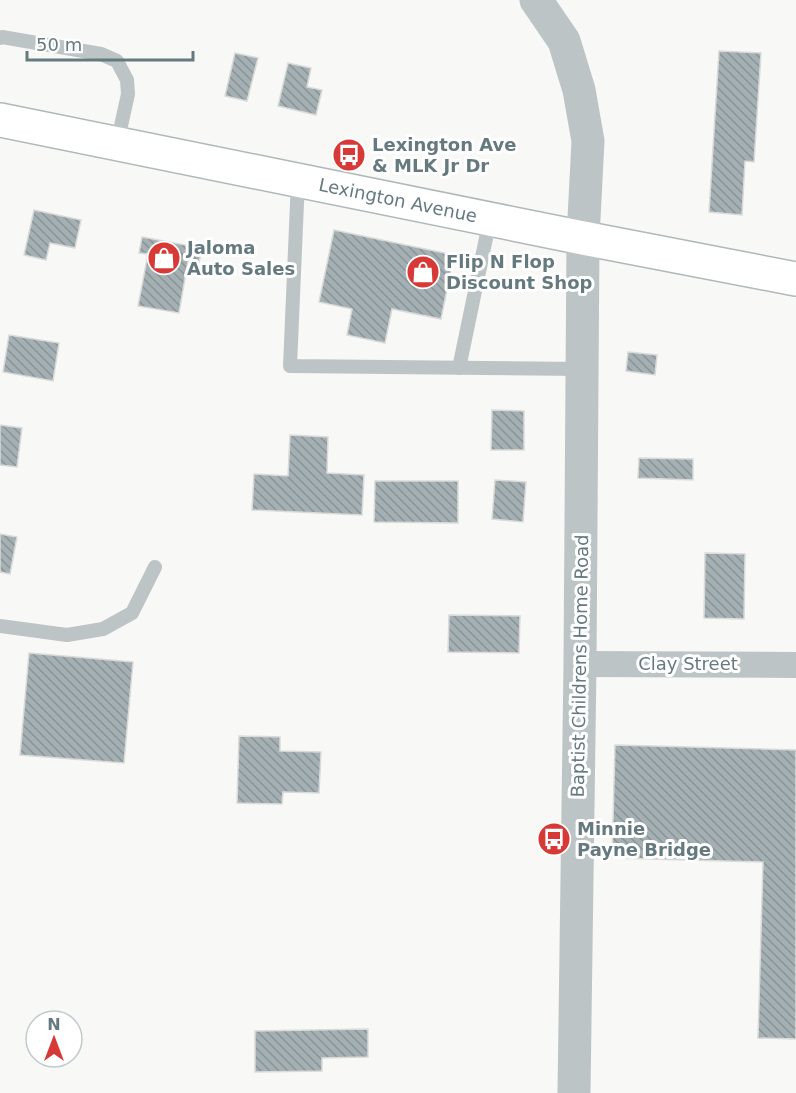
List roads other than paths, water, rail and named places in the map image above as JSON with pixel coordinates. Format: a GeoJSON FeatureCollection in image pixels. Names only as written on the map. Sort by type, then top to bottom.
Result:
{"type":"FeatureCollection","features":[{"type":"Feature","properties":{"kind":"main road","name":"Lexington Avenue"},"geometry":{"type":"LineString","coordinates":[[0,120],[796,279]]}},
{"type":"Feature","properties":{"kind":"street","name":"Baptist Childrens Home Road"},"geometry":{"type":"LineString","coordinates":[[536,0],[564,41],[579,90],[588,141],[583,238],[574,1093]]}},
{"type":"Feature","properties":{"kind":"street","name":"Clay Street"},"geometry":{"type":"LineString","coordinates":[[580,664],[796,665]]}},
{"type":"Feature","properties":{"kind":"lane"},"geometry":{"type":"LineString","coordinates":[[0,38],[101,54],[117,61],[127,80],[128,94],[117,144]]}},
{"type":"Feature","properties":{"kind":"lane"},"geometry":{"type":"LineString","coordinates":[[298,180],[290,366],[582,369]]}},
{"type":"Feature","properties":{"kind":"lane"},"geometry":{"type":"LineString","coordinates":[[459,368],[490,219]]}},
{"type":"Feature","properties":{"kind":"lane"},"geometry":{"type":"LineString","coordinates":[[0,626],[67,635],[103,629],[132,613],[154,567]]}},
{"type":"Feature","properties":{"kind":"place","name":"Lexington Ave & MLK Jr Dr"},"geometry":{"type":"Point","coordinates":[349,155]}},
{"type":"Feature","properties":{"kind":"place","name":"Jaloma Auto Sales"},"geometry":{"type":"Point","coordinates":[164,258]}},
{"type":"Feature","properties":{"kind":"place","name":"Flip N Flop Discount Shop"},"geometry":{"type":"Point","coordinates":[423,272]}},
{"type":"Feature","properties":{"kind":"place","name":"Minnie Payne Bridge"},"geometry":{"type":"Point","coordinates":[554,839]}}]}
